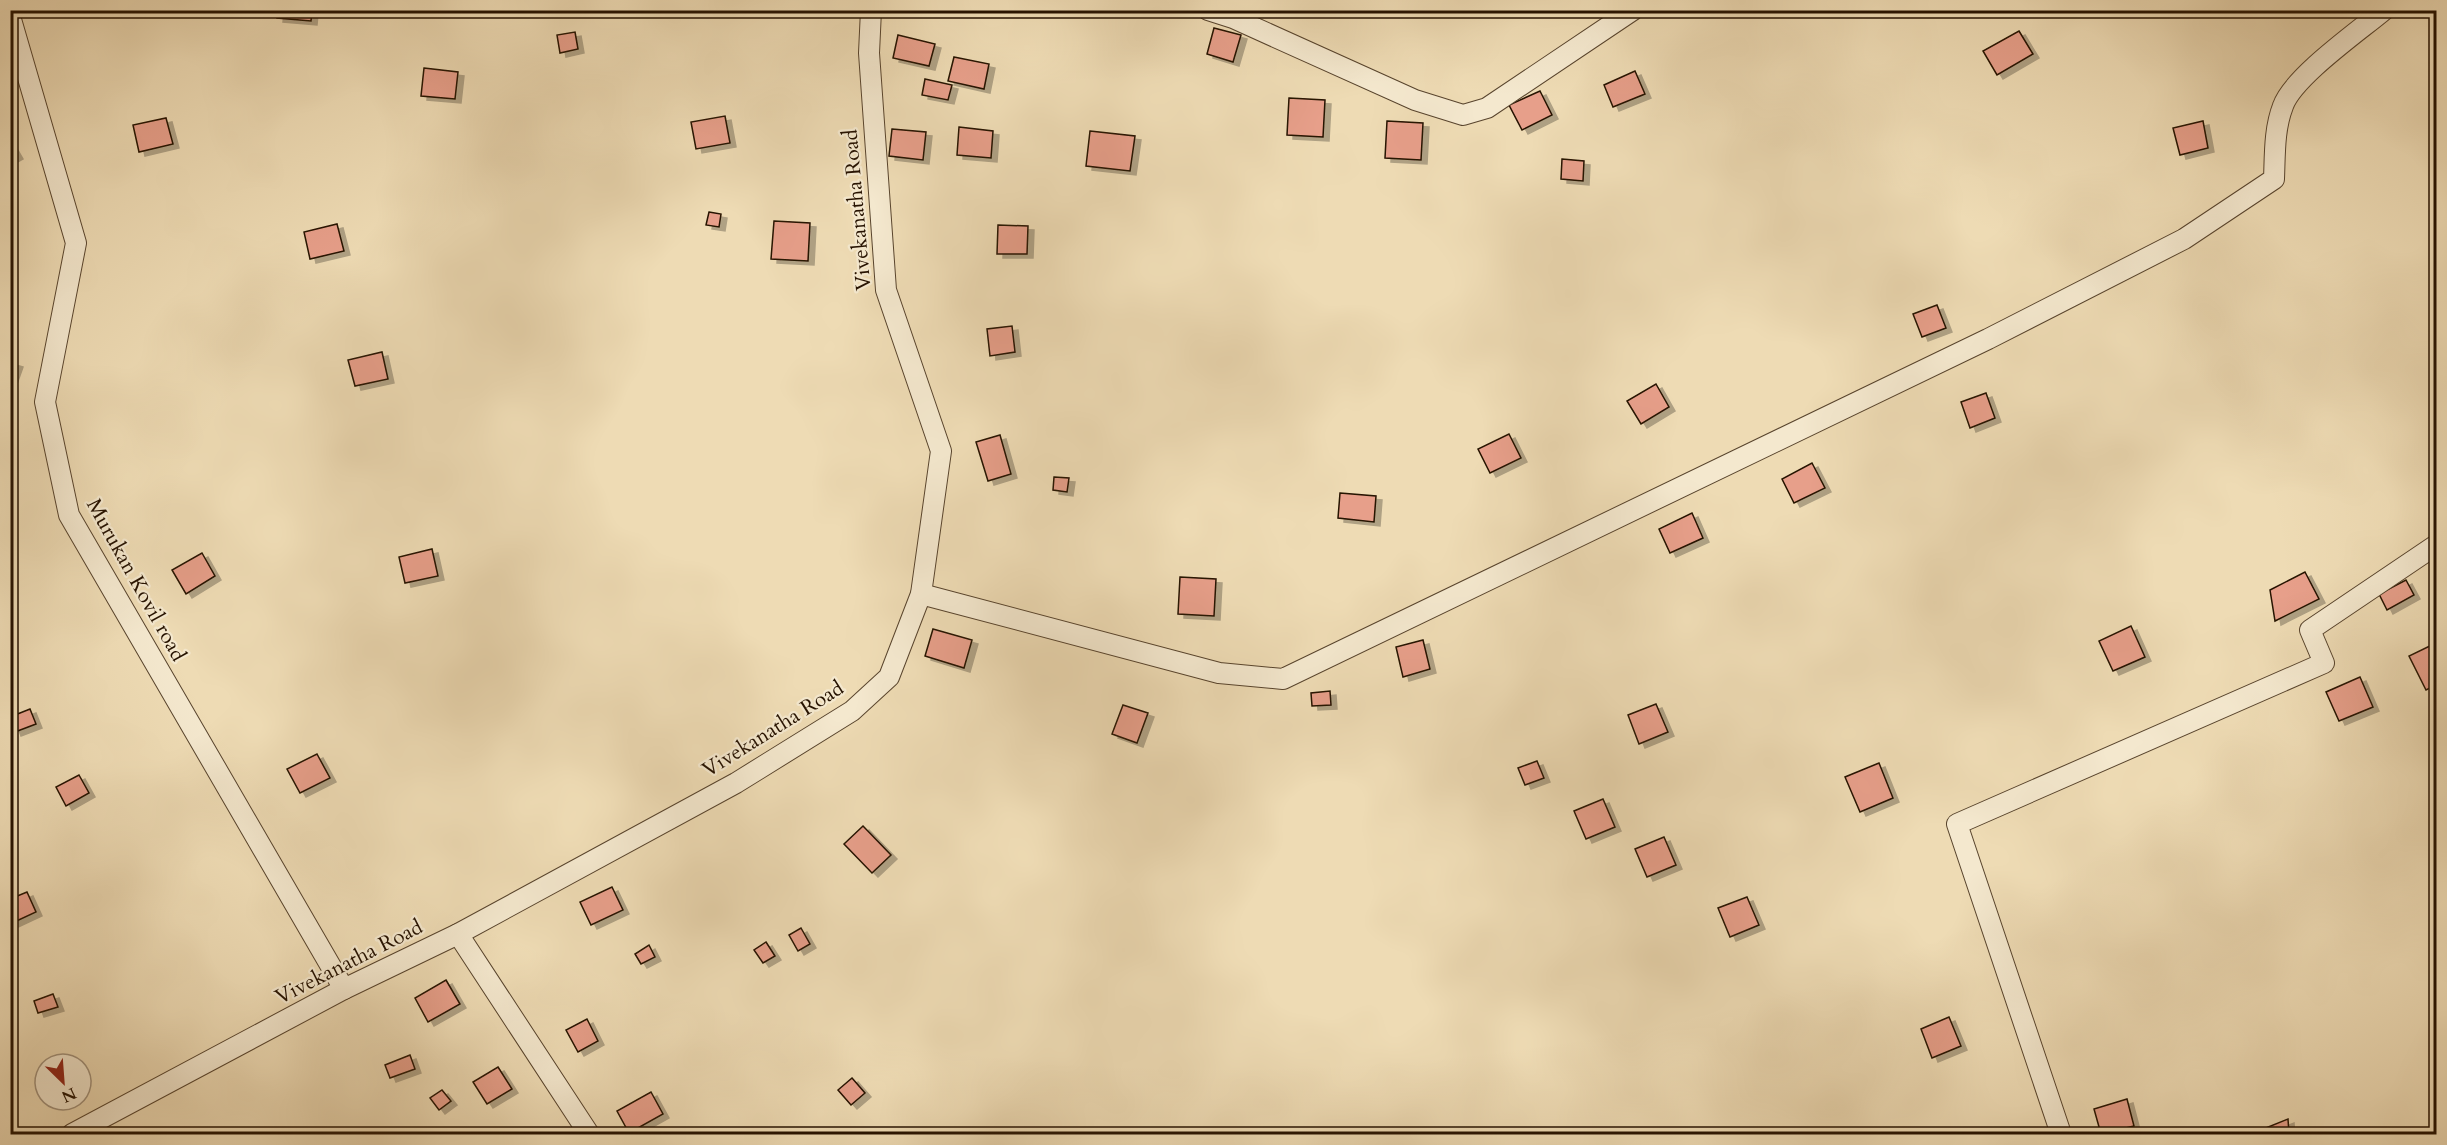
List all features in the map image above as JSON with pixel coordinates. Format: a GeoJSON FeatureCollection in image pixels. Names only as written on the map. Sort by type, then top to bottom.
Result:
{"type":"FeatureCollection","features":[{"type":"Feature","properties":{"kind":"street","name":"Vivekanatha Road"},"geometry":{"type":"LineString","coordinates":[[72,1134],[344,989],[458,934],[736,783],[852,711],[889,677],[921,594],[941,451],[886,290],[869,53],[871,10]]}},
{"type":"Feature","properties":{"kind":"street"},"geometry":{"type":"LineString","coordinates":[[1208,10],[1233,18],[1415,100],[1463,115],[1486,108],[1633,10]]}},
{"type":"Feature","properties":{"kind":"street"},"geometry":{"type":"LineString","coordinates":[[921,594],[1219,673],[1282,679],[1989,339],[2184,239],[2274,179],[2276,142],[2283,104],[2305,75],[2384,10]]}},
{"type":"Feature","properties":{"kind":"street","name":"Murukan Kovil road"},"geometry":{"type":"LineString","coordinates":[[10,16],[76,243],[45,402],[69,515],[344,989]]}},
{"type":"Feature","properties":{"kind":"street"},"geometry":{"type":"LineString","coordinates":[[2061,1134],[1957,824],[2324,663],[2310,630],[2436,545]]}},
{"type":"Feature","properties":{"kind":"street"},"geometry":{"type":"LineString","coordinates":[[458,934],[589,1134]]}},
{"type":"Feature","properties":{"kind":"building"},"geometry":{"type":"Polygon","coordinates":[[[278,10],[312,10],[311,21],[277,18],[278,10]]]}},
{"type":"Feature","properties":{"kind":"building"},"geometry":{"type":"Polygon","coordinates":[[[1214,28],[1241,35],[1233,62],[1207,54],[1214,28]]]}},
{"type":"Feature","properties":{"kind":"building"},"geometry":{"type":"Polygon","coordinates":[[[2019,31],[2033,54],[1997,75],[1983,51],[2019,31]]]}},
{"type":"Feature","properties":{"kind":"building"},"geometry":{"type":"Polygon","coordinates":[[[575,32],[578,49],[560,53],[557,35],[575,32]]]}},
{"type":"Feature","properties":{"kind":"building"},"geometry":{"type":"Polygon","coordinates":[[[898,35],[935,44],[929,66],[893,58],[898,35]]]}},
{"type":"Feature","properties":{"kind":"building"},"geometry":{"type":"Polygon","coordinates":[[[954,57],[989,64],[984,89],[948,81],[954,57]]]}},
{"type":"Feature","properties":{"kind":"building"},"geometry":{"type":"Polygon","coordinates":[[[424,68],[458,72],[455,99],[421,96],[424,68]]]}},
{"type":"Feature","properties":{"kind":"building"},"geometry":{"type":"Polygon","coordinates":[[[1635,71],[1645,94],[1613,107],[1604,85],[1635,71]]]}},
{"type":"Feature","properties":{"kind":"building"},"geometry":{"type":"Polygon","coordinates":[[[925,79],[952,85],[948,100],[922,95],[925,79]]]}},
{"type":"Feature","properties":{"kind":"building"},"geometry":{"type":"Polygon","coordinates":[[[1540,91],[1552,115],[1522,130],[1509,105],[1540,91]]]}},
{"type":"Feature","properties":{"kind":"building"},"geometry":{"type":"Polygon","coordinates":[[[1289,98],[1325,100],[1323,137],[1287,135],[1289,98]]]}},
{"type":"Feature","properties":{"kind":"building"},"geometry":{"type":"Polygon","coordinates":[[[725,116],[730,143],[696,149],[691,122],[725,116]]]}},
{"type":"Feature","properties":{"kind":"building"},"geometry":{"type":"Polygon","coordinates":[[[166,118],[173,144],[139,152],[133,125],[166,118]]]}},
{"type":"Feature","properties":{"kind":"building"},"geometry":{"type":"Polygon","coordinates":[[[1387,121],[1423,123],[1421,160],[1385,158],[1387,121]]]}},
{"type":"Feature","properties":{"kind":"building"},"geometry":{"type":"Polygon","coordinates":[[[2203,121],[2208,148],[2180,155],[2173,128],[2203,121]]]}},
{"type":"Feature","properties":{"kind":"building"},"geometry":{"type":"Polygon","coordinates":[[[959,127],[993,131],[991,158],[957,155],[959,127]]]}},
{"type":"Feature","properties":{"kind":"building"},"geometry":{"type":"Polygon","coordinates":[[[892,129],[926,132],[923,160],[889,156],[892,129]]]}},
{"type":"Feature","properties":{"kind":"building"},"geometry":{"type":"Polygon","coordinates":[[[1090,131],[1135,136],[1130,171],[1086,166],[1090,131]]]}},
{"type":"Feature","properties":{"kind":"building"},"geometry":{"type":"Polygon","coordinates":[[[10,143],[17,155],[10,159],[10,143]]]}},
{"type":"Feature","properties":{"kind":"building"},"geometry":{"type":"Polygon","coordinates":[[[1562,159],[1584,161],[1583,181],[1561,179],[1562,159]]]}},
{"type":"Feature","properties":{"kind":"building"},"geometry":{"type":"Polygon","coordinates":[[[709,212],[721,214],[719,227],[706,225],[709,212]]]}},
{"type":"Feature","properties":{"kind":"building"},"geometry":{"type":"Polygon","coordinates":[[[774,221],[810,223],[808,261],[771,259],[774,221]]]}},
{"type":"Feature","properties":{"kind":"building"},"geometry":{"type":"Polygon","coordinates":[[[337,224],[344,251],[310,259],[304,232],[337,224]]]}},
{"type":"Feature","properties":{"kind":"building"},"geometry":{"type":"Polygon","coordinates":[[[998,225],[1028,226],[1027,254],[997,254],[998,225]]]}},
{"type":"Feature","properties":{"kind":"building"},"geometry":{"type":"Polygon","coordinates":[[[1937,305],[1946,328],[1922,337],[1913,314],[1937,305]]]}},
{"type":"Feature","properties":{"kind":"building"},"geometry":{"type":"Polygon","coordinates":[[[1012,326],[1015,352],[990,356],[987,329],[1012,326]]]}},
{"type":"Feature","properties":{"kind":"building"},"geometry":{"type":"Polygon","coordinates":[[[382,352],[388,379],[355,386],[348,360],[382,352]]]}},
{"type":"Feature","properties":{"kind":"building"},"geometry":{"type":"Polygon","coordinates":[[[10,361],[17,363],[11,380],[10,380],[10,361]]]}},
{"type":"Feature","properties":{"kind":"building"},"geometry":{"type":"Polygon","coordinates":[[[1656,384],[1669,407],[1641,424],[1627,401],[1656,384]]]}},
{"type":"Feature","properties":{"kind":"building"},"geometry":{"type":"Polygon","coordinates":[[[1986,393],[1995,418],[1970,428],[1961,402],[1986,393]]]}},
{"type":"Feature","properties":{"kind":"building"},"geometry":{"type":"Polygon","coordinates":[[[1509,434],[1521,458],[1490,473],[1478,449],[1509,434]]]}},
{"type":"Feature","properties":{"kind":"building"},"geometry":{"type":"Polygon","coordinates":[[[1000,435],[1011,474],[988,481],[976,442],[1000,435]]]}},
{"type":"Feature","properties":{"kind":"building"},"geometry":{"type":"Polygon","coordinates":[[[1812,463],[1825,488],[1794,503],[1782,479],[1812,463]]]}},
{"type":"Feature","properties":{"kind":"building"},"geometry":{"type":"Polygon","coordinates":[[[1054,477],[1069,478],[1067,492],[1053,490],[1054,477]]]}},
{"type":"Feature","properties":{"kind":"building"},"geometry":{"type":"Polygon","coordinates":[[[1340,493],[1376,496],[1374,522],[1338,518],[1340,493]]]}},
{"type":"Feature","properties":{"kind":"building"},"geometry":{"type":"Polygon","coordinates":[[[1692,513],[1703,538],[1670,553],[1659,529],[1692,513]]]}},
{"type":"Feature","properties":{"kind":"building"},"geometry":{"type":"Polygon","coordinates":[[[432,549],[438,576],[405,583],[399,557],[432,549]]]}},
{"type":"Feature","properties":{"kind":"building"},"geometry":{"type":"Polygon","coordinates":[[[202,553],[215,576],[186,594],[172,570],[202,553]]]}},
{"type":"Feature","properties":{"kind":"building"},"geometry":{"type":"Polygon","coordinates":[[[2305,572],[2319,599],[2275,621],[2270,590],[2305,572]]]}},
{"type":"Feature","properties":{"kind":"building"},"geometry":{"type":"Polygon","coordinates":[[[1180,577],[1216,579],[1214,616],[1178,614],[1180,577]]]}},
{"type":"Feature","properties":{"kind":"building"},"geometry":{"type":"Polygon","coordinates":[[[2406,580],[2414,595],[2387,610],[2379,594],[2406,580]]]}},
{"type":"Feature","properties":{"kind":"building"},"geometry":{"type":"Polygon","coordinates":[[[2131,626],[2145,657],[2113,671],[2099,641],[2131,626]]]}},
{"type":"Feature","properties":{"kind":"building"},"geometry":{"type":"Polygon","coordinates":[[[933,629],[972,640],[964,668],[925,656],[933,629]]]}},
{"type":"Feature","properties":{"kind":"building"},"geometry":{"type":"Polygon","coordinates":[[[1423,640],[1430,669],[1403,677],[1396,647],[1423,640]]]}},
{"type":"Feature","properties":{"kind":"building"},"geometry":{"type":"Polygon","coordinates":[[[2436,643],[2436,685],[2426,690],[2409,656],[2436,643]]]}},
{"type":"Feature","properties":{"kind":"building"},"geometry":{"type":"Polygon","coordinates":[[[2360,677],[2373,707],[2339,721],[2326,692],[2360,677]]]}},
{"type":"Feature","properties":{"kind":"building"},"geometry":{"type":"Polygon","coordinates":[[[1330,691],[1331,705],[1312,706],[1311,693],[1330,691]]]}},
{"type":"Feature","properties":{"kind":"building"},"geometry":{"type":"Polygon","coordinates":[[[1656,704],[1668,732],[1639,744],[1628,715],[1656,704]]]}},
{"type":"Feature","properties":{"kind":"building"},"geometry":{"type":"Polygon","coordinates":[[[1123,705],[1148,713],[1137,743],[1112,734],[1123,705]]]}},
{"type":"Feature","properties":{"kind":"building"},"geometry":{"type":"Polygon","coordinates":[[[30,709],[36,724],[15,732],[10,717],[30,709]]]}},
{"type":"Feature","properties":{"kind":"building"},"geometry":{"type":"Polygon","coordinates":[[[317,754],[330,778],[300,793],[287,769],[317,754]]]}},
{"type":"Feature","properties":{"kind":"building"},"geometry":{"type":"Polygon","coordinates":[[[1537,761],[1544,778],[1525,785],[1518,768],[1537,761]]]}},
{"type":"Feature","properties":{"kind":"building"},"geometry":{"type":"Polygon","coordinates":[[[1879,763],[1893,798],[1860,812],[1845,777],[1879,763]]]}},
{"type":"Feature","properties":{"kind":"building"},"geometry":{"type":"Polygon","coordinates":[[[79,775],[89,793],[66,806],[56,787],[79,775]]]}},
{"type":"Feature","properties":{"kind":"building"},"geometry":{"type":"Polygon","coordinates":[[[1603,799],[1615,827],[1586,839],[1574,811],[1603,799]]]}},
{"type":"Feature","properties":{"kind":"building"},"geometry":{"type":"Polygon","coordinates":[[[863,826],[891,855],[872,873],[844,844],[863,826]]]}},
{"type":"Feature","properties":{"kind":"building"},"geometry":{"type":"Polygon","coordinates":[[[1664,837],[1676,865],[1647,877],[1635,849],[1664,837]]]}},
{"type":"Feature","properties":{"kind":"building"},"geometry":{"type":"Polygon","coordinates":[[[612,887],[623,910],[591,925],[580,902],[612,887]]]}},
{"type":"Feature","properties":{"kind":"building"},"geometry":{"type":"Polygon","coordinates":[[[27,892],[36,912],[10,924],[10,899],[27,892]]]}},
{"type":"Feature","properties":{"kind":"building"},"geometry":{"type":"Polygon","coordinates":[[[1747,897],[1759,925],[1730,937],[1718,908],[1747,897]]]}},
{"type":"Feature","properties":{"kind":"building"},"geometry":{"type":"Polygon","coordinates":[[[801,928],[810,944],[798,951],[789,935],[801,928]]]}},
{"type":"Feature","properties":{"kind":"building"},"geometry":{"type":"Polygon","coordinates":[[[766,942],[775,956],[763,963],[754,950],[766,942]]]}},
{"type":"Feature","properties":{"kind":"building"},"geometry":{"type":"Polygon","coordinates":[[[649,945],[655,957],[641,964],[635,954],[649,945]]]}},
{"type":"Feature","properties":{"kind":"building"},"geometry":{"type":"Polygon","coordinates":[[[446,980],[460,1004],[428,1022],[415,998],[446,980]]]}},
{"type":"Feature","properties":{"kind":"building"},"geometry":{"type":"Polygon","coordinates":[[[53,994],[58,1007],[38,1013],[34,1001],[53,994]]]}},
{"type":"Feature","properties":{"kind":"building"},"geometry":{"type":"Polygon","coordinates":[[[1949,1017],[1961,1046],[1932,1058],[1921,1029],[1949,1017]]]}},
{"type":"Feature","properties":{"kind":"building"},"geometry":{"type":"Polygon","coordinates":[[[587,1019],[598,1041],[578,1052],[566,1030],[587,1019]]]}},
{"type":"Feature","properties":{"kind":"building"},"geometry":{"type":"Polygon","coordinates":[[[410,1055],[415,1069],[390,1078],[385,1065],[410,1055]]]}},
{"type":"Feature","properties":{"kind":"building"},"geometry":{"type":"Polygon","coordinates":[[[498,1067],[512,1089],[487,1104],[473,1082],[498,1067]]]}},
{"type":"Feature","properties":{"kind":"building"},"geometry":{"type":"Polygon","coordinates":[[[852,1078],[865,1093],[851,1105],[838,1090],[852,1078]]]}},
{"type":"Feature","properties":{"kind":"building"},"geometry":{"type":"Polygon","coordinates":[[[442,1090],[451,1101],[439,1110],[430,1098],[442,1090]]]}},
{"type":"Feature","properties":{"kind":"building"},"geometry":{"type":"Polygon","coordinates":[[[651,1092],[663,1114],[629,1133],[617,1111],[651,1092]]]}},
{"type":"Feature","properties":{"kind":"building"},"geometry":{"type":"Polygon","coordinates":[[[2127,1099],[2134,1126],[2101,1134],[2094,1109],[2127,1099]]]}},
{"type":"Feature","properties":{"kind":"building"},"geometry":{"type":"Polygon","coordinates":[[[2288,1119],[2289,1134],[2251,1134],[2288,1119]]]}}]}
